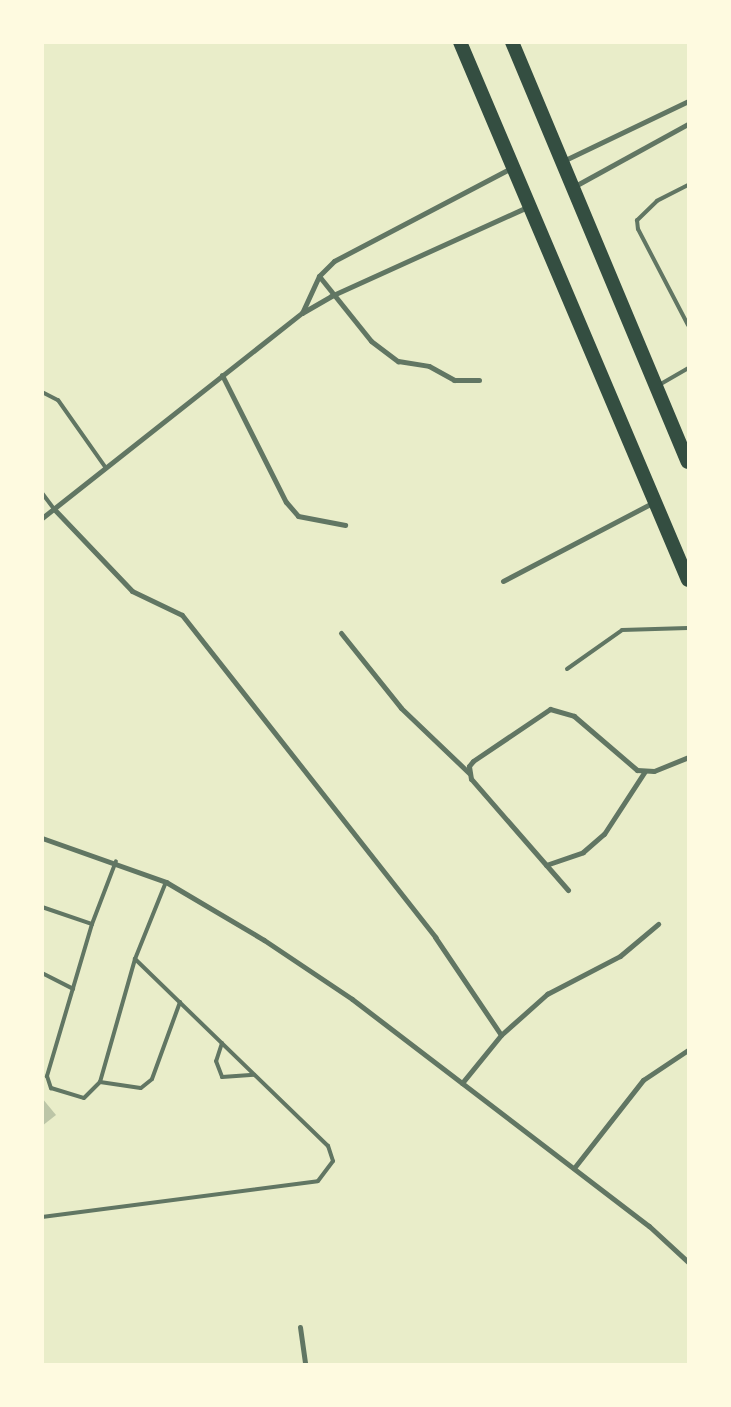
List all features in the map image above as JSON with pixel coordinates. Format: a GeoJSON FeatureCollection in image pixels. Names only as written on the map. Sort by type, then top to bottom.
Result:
{"type":"FeatureCollection","features":[{"type":"Feature","properties":{"kind":"highway"},"geometry":{"type":"LineString","coordinates":[[460,42],[688,580]]}},
{"type":"Feature","properties":{"kind":"highway"},"geometry":{"type":"LineString","coordinates":[[512,42],[574,186],[688,462]]}},
{"type":"Feature","properties":{"kind":"street"},"geometry":{"type":"LineString","coordinates":[[563,161],[688,100]]}},
{"type":"Feature","properties":{"kind":"street"},"geometry":{"type":"LineString","coordinates":[[574,186],[688,124]]}},
{"type":"Feature","properties":{"kind":"street"},"geometry":{"type":"LineString","coordinates":[[302,313],[319,276],[334,261],[513,167]]}},
{"type":"Feature","properties":{"kind":"street"},"geometry":{"type":"LineString","coordinates":[[42,518],[302,313],[331,296],[531,206]]}},
{"type":"Feature","properties":{"kind":"street"},"geometry":{"type":"LineString","coordinates":[[319,276],[331,296],[371,341],[398,361],[429,366],[454,380],[479,380]]}},
{"type":"Feature","properties":{"kind":"street"},"geometry":{"type":"LineString","coordinates":[[222,375],[286,502],[298,516],[345,525]]}},
{"type":"Feature","properties":{"kind":"street"},"geometry":{"type":"LineString","coordinates":[[503,581],[656,501]]}},
{"type":"Feature","properties":{"kind":"street"},"geometry":{"type":"LineString","coordinates":[[54,509],[132,591],[182,615],[435,937],[501,1036]]}},
{"type":"Feature","properties":{"kind":"street"},"geometry":{"type":"LineString","coordinates":[[341,633],[401,708],[469,773],[568,890]]}},
{"type":"Feature","properties":{"kind":"street"},"geometry":{"type":"LineString","coordinates":[[469,773],[473,761],[550,709],[574,716],[637,770],[645,772],[688,757]]}},
{"type":"Feature","properties":{"kind":"street"},"geometry":{"type":"LineString","coordinates":[[546,865],[583,852],[604,834],[645,772]]}},
{"type":"Feature","properties":{"kind":"street"},"geometry":{"type":"LineString","coordinates":[[42,838],[116,861],[166,882],[352,999],[574,1168],[688,1262]]}},
{"type":"Feature","properties":{"kind":"street"},"geometry":{"type":"LineString","coordinates":[[462,1083],[501,1036],[547,994],[620,956],[658,924]]}},
{"type":"Feature","properties":{"kind":"street"},"geometry":{"type":"LineString","coordinates":[[574,1168],[643,1080],[688,1050]]}},
{"type":"Feature","properties":{"kind":"street"},"geometry":{"type":"LineString","coordinates":[[300,1327],[306,1364]]}},
{"type":"Feature","properties":{"kind":"lane"},"geometry":{"type":"LineString","coordinates":[[688,185],[657,202],[637,220],[638,230],[688,325]]}},
{"type":"Feature","properties":{"kind":"lane"},"geometry":{"type":"LineString","coordinates":[[657,386],[688,368]]}},
{"type":"Feature","properties":{"kind":"lane"},"geometry":{"type":"LineString","coordinates":[[42,392],[58,400],[106,468]]}},
{"type":"Feature","properties":{"kind":"lane"},"geometry":{"type":"LineString","coordinates":[[42,493],[54,509]]}},
{"type":"Feature","properties":{"kind":"lane"},"geometry":{"type":"LineString","coordinates":[[567,669],[622,630],[688,628]]}},
{"type":"Feature","properties":{"kind":"lane"},"geometry":{"type":"LineString","coordinates":[[116,861],[92,924],[48,1076],[51,1088],[84,1098],[100,1082],[135,959],[166,882]]}},
{"type":"Feature","properties":{"kind":"lane"},"geometry":{"type":"LineString","coordinates":[[43,908],[92,924]]}},
{"type":"Feature","properties":{"kind":"lane"},"geometry":{"type":"LineString","coordinates":[[42,1217],[318,1181],[332,1161],[328,1146],[135,959]]}},
{"type":"Feature","properties":{"kind":"lane"},"geometry":{"type":"LineString","coordinates":[[42,973],[73,989]]}},
{"type":"Feature","properties":{"kind":"lane"},"geometry":{"type":"LineString","coordinates":[[100,1082],[142,1088],[152,1079],[180,1002]]}},
{"type":"Feature","properties":{"kind":"lane"},"geometry":{"type":"LineString","coordinates":[[222,1043],[216,1061],[222,1077],[254,1075]]}},
{"type":"Feature","properties":{"kind":"building"},"geometry":{"type":"Polygon","coordinates":[[[42,1098],[56,1115],[42,1126],[42,1098]]]}}]}
